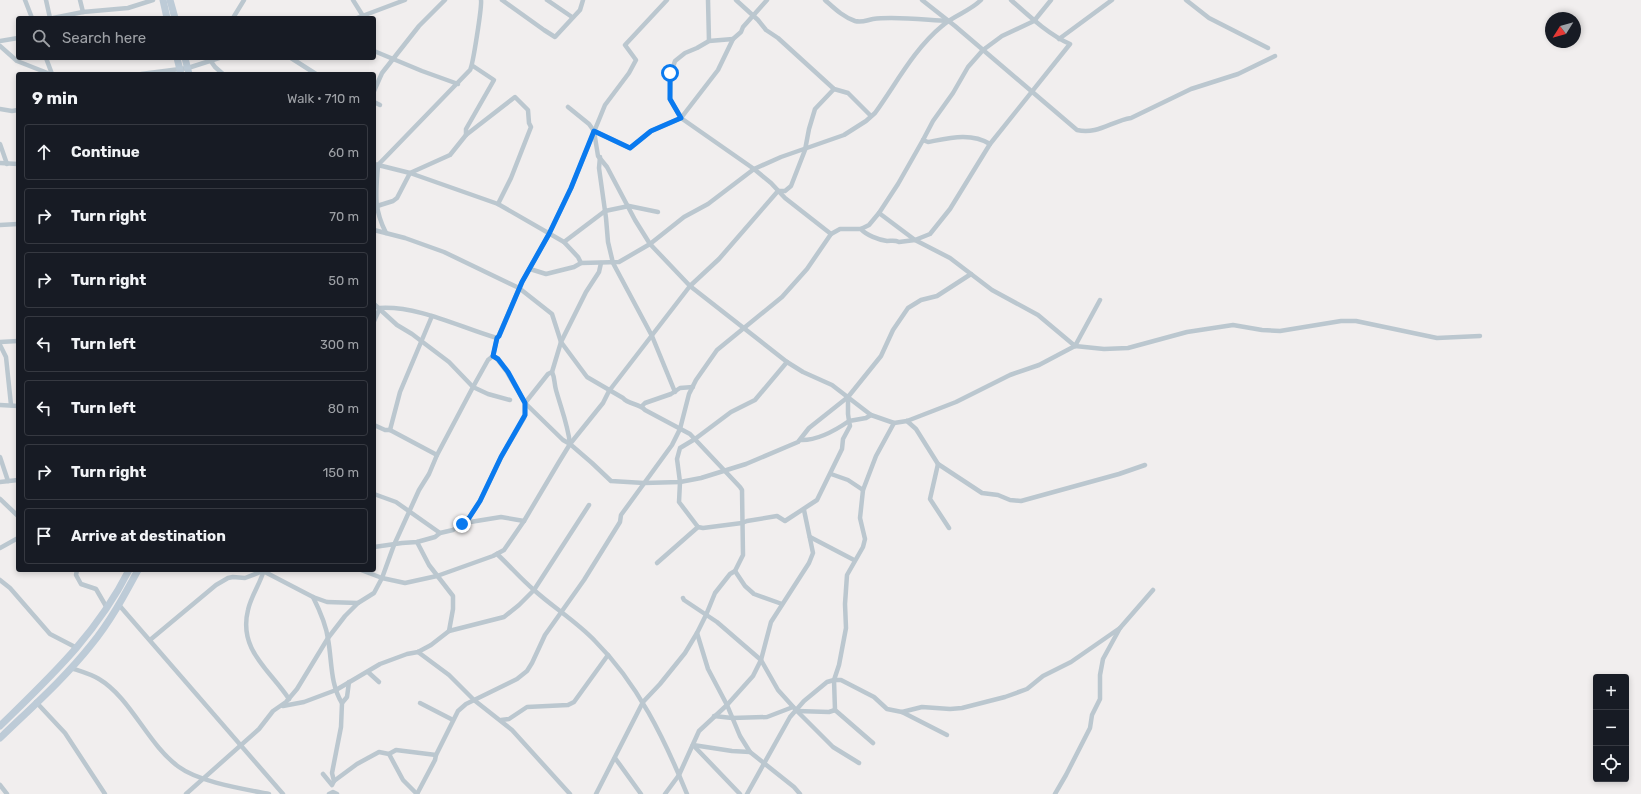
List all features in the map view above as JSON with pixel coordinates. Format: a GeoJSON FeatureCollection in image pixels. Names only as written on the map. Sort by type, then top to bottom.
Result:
{"type":"FeatureCollection","features":[{"type":"Feature","properties":{"kind":"main road"},"geometry":{"type":"LineString","coordinates":[[163,0],[167,16]]}},
{"type":"Feature","properties":{"kind":"main road"},"geometry":{"type":"LineString","coordinates":[[170,0],[174,16]]}},
{"type":"Feature","properties":{"kind":"main road"},"geometry":{"type":"LineString","coordinates":[[178,60],[184,71]]}},
{"type":"Feature","properties":{"kind":"main road"},"geometry":{"type":"LineString","coordinates":[[184,71],[185,60]]}},
{"type":"Feature","properties":{"kind":"main road"},"geometry":{"type":"LineString","coordinates":[[0,726],[77,648],[107,608],[128,572]]}},
{"type":"Feature","properties":{"kind":"main road"},"geometry":{"type":"LineString","coordinates":[[0,738],[71,668],[99,635],[119,605],[137,572]]}},
{"type":"Feature","properties":{"kind":"street"},"geometry":{"type":"LineString","coordinates":[[25,0],[31,16]]}},
{"type":"Feature","properties":{"kind":"street"},"geometry":{"type":"LineString","coordinates":[[46,0],[50,16]]}},
{"type":"Feature","properties":{"kind":"street"},"geometry":{"type":"LineString","coordinates":[[80,0],[83,12]]}},
{"type":"Feature","properties":{"kind":"street"},"geometry":{"type":"LineString","coordinates":[[63,16],[83,12],[128,8],[153,0]]}},
{"type":"Feature","properties":{"kind":"street"},"geometry":{"type":"LineString","coordinates":[[234,16],[244,0]]}},
{"type":"Feature","properties":{"kind":"street"},"geometry":{"type":"LineString","coordinates":[[353,0],[363,16],[405,0]]}},
{"type":"Feature","properties":{"kind":"street"},"geometry":{"type":"LineString","coordinates":[[376,86],[382,73],[419,26],[445,0]]}},
{"type":"Feature","properties":{"kind":"street"},"geometry":{"type":"LineString","coordinates":[[376,164],[458,84],[473,66],[476,37],[482,6],[481,0]]}},
{"type":"Feature","properties":{"kind":"street"},"geometry":{"type":"LineString","coordinates":[[502,0],[554,36],[558,34],[580,10],[583,0]]}},
{"type":"Feature","properties":{"kind":"street"},"geometry":{"type":"LineString","coordinates":[[547,0],[572,17]]}},
{"type":"Feature","properties":{"kind":"street"},"geometry":{"type":"LineString","coordinates":[[186,794],[262,726],[273,711],[282,706],[289,699],[328,638],[345,616],[358,603],[374,593],[382,578],[394,545],[437,455],[488,360],[493,356],[497,338],[519,288],[549,234],[571,188],[604,105],[629,73],[636,60],[625,45],[667,0]]}},
{"type":"Feature","properties":{"kind":"street"},"geometry":{"type":"LineString","coordinates":[[708,0],[710,41]]}},
{"type":"Feature","properties":{"kind":"street"},"geometry":{"type":"LineString","coordinates":[[736,0],[766,30],[789,48],[834,89],[848,93],[871,116]]}},
{"type":"Feature","properties":{"kind":"street"},"geometry":{"type":"LineString","coordinates":[[594,131],[630,148],[651,131],[681,118],[718,70],[733,39],[741,32],[743,27],[767,0]]}},
{"type":"Feature","properties":{"kind":"street"},"geometry":{"type":"LineString","coordinates":[[825,0],[843,16],[855,21],[862,22],[874,19],[948,21]]}},
{"type":"Feature","properties":{"kind":"street"},"geometry":{"type":"LineString","coordinates":[[922,0],[1077,130],[1086,132],[1131,118],[1191,89],[1238,74],[1274,56]]}},
{"type":"Feature","properties":{"kind":"street"},"geometry":{"type":"LineString","coordinates":[[530,269],[546,274],[555,273],[580,263],[619,262],[650,244],[684,217],[708,204],[754,169],[781,157],[805,150],[844,135],[866,121],[875,113],[921,47],[948,21],[972,8],[981,0]]}},
{"type":"Feature","properties":{"kind":"street"},"geometry":{"type":"LineString","coordinates":[[860,229],[887,241],[899,242],[915,240],[930,234],[950,209],[990,144],[1070,44],[1059,39],[1011,0]]}},
{"type":"Feature","properties":{"kind":"street"},"geometry":{"type":"LineString","coordinates":[[390,754],[403,780],[417,794],[435,760],[458,710],[474,700],[517,679],[527,671],[545,635],[584,580],[620,522],[621,516],[672,445],[680,429],[689,394],[717,350],[742,328],[766,312],[782,297],[807,269],[831,234],[840,229],[860,229],[869,225],[879,213],[923,140],[933,120],[953,93],[968,67],[983,50],[1002,36],[1034,20],[1051,0]]}},
{"type":"Feature","properties":{"kind":"street"},"geometry":{"type":"LineString","coordinates":[[1059,39],[1112,0]]}},
{"type":"Feature","properties":{"kind":"street"},"geometry":{"type":"LineString","coordinates":[[1186,0],[1209,18],[1268,48]]}},
{"type":"Feature","properties":{"kind":"street"},"geometry":{"type":"LineString","coordinates":[[0,42],[16,38]]}},
{"type":"Feature","properties":{"kind":"street"},"geometry":{"type":"LineString","coordinates":[[733,39],[710,41],[685,53],[675,60],[670,73],[670,99],[681,118],[754,169],[771,183],[778,192],[831,234]]}},
{"type":"Feature","properties":{"kind":"street"},"geometry":{"type":"LineString","coordinates":[[0,46],[17,61],[46,72]]}},
{"type":"Feature","properties":{"kind":"street"},"geometry":{"type":"LineString","coordinates":[[376,52],[458,84]]}},
{"type":"Feature","properties":{"kind":"street"},"geometry":{"type":"LineString","coordinates":[[47,60],[50,72]]}},
{"type":"Feature","properties":{"kind":"street"},"geometry":{"type":"LineString","coordinates":[[170,72],[184,71],[208,60]]}},
{"type":"Feature","properties":{"kind":"street"},"geometry":{"type":"LineString","coordinates":[[211,60],[221,72]]}},
{"type":"Feature","properties":{"kind":"street"},"geometry":{"type":"LineString","coordinates":[[294,60],[313,72]]}},
{"type":"Feature","properties":{"kind":"street"},"geometry":{"type":"LineString","coordinates":[[466,135],[466,129],[494,80],[473,66]]}},
{"type":"Feature","properties":{"kind":"street"},"geometry":{"type":"LineString","coordinates":[[366,572],[382,578],[405,583],[436,576],[497,554],[504,550],[524,521],[570,444],[603,403],[609,391],[690,286],[719,259],[778,192],[791,186],[805,150],[809,129],[816,109],[834,89]]}},
{"type":"Feature","properties":{"kind":"street"},"geometry":{"type":"LineString","coordinates":[[376,207],[397,198],[410,173],[450,155],[466,135],[515,97],[528,110],[529,123],[531,127],[511,178],[498,204]]}},
{"type":"Feature","properties":{"kind":"street"},"geometry":{"type":"LineString","coordinates":[[376,103],[380,105]]}},
{"type":"Feature","properties":{"kind":"street"},"geometry":{"type":"LineString","coordinates":[[568,107],[589,124],[594,131],[600,157],[599,168],[608,242],[613,263],[652,336],[675,392]]}},
{"type":"Feature","properties":{"kind":"street"},"geometry":{"type":"LineString","coordinates":[[0,109],[16,110]]}},
{"type":"Feature","properties":{"kind":"street"},"geometry":{"type":"LineString","coordinates":[[923,140],[928,142],[965,136],[986,141],[990,144]]}},
{"type":"Feature","properties":{"kind":"street"},"geometry":{"type":"LineString","coordinates":[[0,144],[7,164]]}},
{"type":"Feature","properties":{"kind":"street"},"geometry":{"type":"LineString","coordinates":[[600,157],[650,244],[690,286],[787,362],[802,372],[832,385],[871,415],[894,423],[907,421],[956,402],[1010,375],[1039,365],[1075,346],[1100,300]]}},
{"type":"Feature","properties":{"kind":"street"},"geometry":{"type":"LineString","coordinates":[[0,164],[16,164]]}},
{"type":"Feature","properties":{"kind":"street"},"geometry":{"type":"LineString","coordinates":[[376,164],[410,173],[498,204],[564,242],[566,247],[578,257],[580,263]]}},
{"type":"Feature","properties":{"kind":"street"},"geometry":{"type":"LineString","coordinates":[[564,242],[605,211],[629,206],[658,212]]}},
{"type":"Feature","properties":{"kind":"street"},"geometry":{"type":"LineString","coordinates":[[376,210],[386,233]]}},
{"type":"Feature","properties":{"kind":"street"},"geometry":{"type":"LineString","coordinates":[[879,213],[915,240],[950,258],[992,290],[1038,315],[1075,346],[1104,349],[1128,348],[1187,332],[1233,325],[1262,330],[1280,331],[1341,321],[1356,321],[1437,338],[1480,336]]}},
{"type":"Feature","properties":{"kind":"street"},"geometry":{"type":"LineString","coordinates":[[0,225],[16,224]]}},
{"type":"Feature","properties":{"kind":"street"},"geometry":{"type":"LineString","coordinates":[[376,230],[444,252],[519,288],[552,314],[561,342],[587,377],[626,401],[642,406],[645,410],[680,429],[694,439],[726,471],[742,490],[743,555],[735,570],[714,593],[706,615],[685,653],[643,702],[596,794]]}},
{"type":"Feature","properties":{"kind":"street"},"geometry":{"type":"LineString","coordinates":[[376,547],[417,542],[435,537],[440,533],[453,530],[469,518],[480,501],[501,457],[524,418],[525,403],[548,374],[552,372],[561,342],[586,292],[599,272],[600,263]]}},
{"type":"Feature","properties":{"kind":"street"},"geometry":{"type":"LineString","coordinates":[[800,440],[809,428],[848,397],[881,356],[892,330],[908,308],[921,300],[937,296],[971,274]]}},
{"type":"Feature","properties":{"kind":"street"},"geometry":{"type":"LineString","coordinates":[[376,305],[396,325],[412,334],[449,362],[473,387],[488,394],[510,400]]}},
{"type":"Feature","properties":{"kind":"street"},"geometry":{"type":"LineString","coordinates":[[380,308],[404,309],[432,316],[497,338]]}},
{"type":"Feature","properties":{"kind":"street"},"geometry":{"type":"LineString","coordinates":[[376,317],[380,308]]}},
{"type":"Feature","properties":{"kind":"street"},"geometry":{"type":"LineString","coordinates":[[390,430],[400,392],[432,316]]}},
{"type":"Feature","properties":{"kind":"street"},"geometry":{"type":"LineString","coordinates":[[11,405],[6,357],[0,343],[16,341]]}},
{"type":"Feature","properties":{"kind":"street"},"geometry":{"type":"LineString","coordinates":[[493,356],[498,359],[508,372],[525,403],[563,440],[570,444],[611,481],[644,483],[680,482],[701,478],[746,464],[800,440],[806,440],[831,432],[849,421],[866,418],[871,415]]}},
{"type":"Feature","properties":{"kind":"street"},"geometry":{"type":"LineString","coordinates":[[787,362],[756,400],[731,412],[680,448],[677,459],[680,482],[679,502],[698,527],[703,528],[742,523],[777,516],[785,521],[804,510],[817,500],[831,474],[842,449],[843,439],[850,426],[848,397]]}},
{"type":"Feature","properties":{"kind":"street"},"geometry":{"type":"LineString","coordinates":[[552,372],[555,378],[555,388],[569,434],[570,444]]}},
{"type":"Feature","properties":{"kind":"street"},"geometry":{"type":"LineString","coordinates":[[642,406],[645,403],[675,392],[680,388],[693,387]]}},
{"type":"Feature","properties":{"kind":"street"},"geometry":{"type":"LineString","coordinates":[[0,405],[16,406]]}},
{"type":"Feature","properties":{"kind":"street"},"geometry":{"type":"LineString","coordinates":[[907,421],[916,429],[938,464],[982,493],[998,495],[1015,501],[1021,501],[1059,491],[1145,465]]}},
{"type":"Feature","properties":{"kind":"street"},"geometry":{"type":"LineString","coordinates":[[873,743],[834,710],[834,680],[839,666],[846,628],[845,604],[847,575],[854,560],[863,548],[865,539],[860,518],[863,490],[876,456],[894,423]]}},
{"type":"Feature","properties":{"kind":"street"},"geometry":{"type":"LineString","coordinates":[[376,426],[385,430],[390,430],[437,455]]}},
{"type":"Feature","properties":{"kind":"street"},"geometry":{"type":"LineString","coordinates":[[0,457],[8,481]]}},
{"type":"Feature","properties":{"kind":"street"},"geometry":{"type":"LineString","coordinates":[[938,464],[930,499],[949,528]]}},
{"type":"Feature","properties":{"kind":"street"},"geometry":{"type":"LineString","coordinates":[[831,474],[848,480],[863,490]]}},
{"type":"Feature","properties":{"kind":"street"},"geometry":{"type":"LineString","coordinates":[[0,482],[16,480]]}},
{"type":"Feature","properties":{"kind":"street"},"geometry":{"type":"LineString","coordinates":[[376,495],[396,502],[440,533]]}},
{"type":"Feature","properties":{"kind":"street"},"geometry":{"type":"LineString","coordinates":[[0,500],[16,514]]}},
{"type":"Feature","properties":{"kind":"street"},"geometry":{"type":"LineString","coordinates":[[282,706],[310,700],[336,690],[380,664],[407,654],[418,652],[431,645],[449,631],[504,616],[519,605],[534,590],[589,505]]}},
{"type":"Feature","properties":{"kind":"street"},"geometry":{"type":"LineString","coordinates":[[665,794],[679,775],[694,745],[699,731],[727,705],[753,676],[761,660],[771,622],[809,563],[813,553],[804,510]]}},
{"type":"Feature","properties":{"kind":"street"},"geometry":{"type":"LineString","coordinates":[[462,524],[501,517],[524,521]]}},
{"type":"Feature","properties":{"kind":"street"},"geometry":{"type":"LineString","coordinates":[[657,563],[698,527]]}},
{"type":"Feature","properties":{"kind":"street"},"geometry":{"type":"LineString","coordinates":[[810,536],[854,560]]}},
{"type":"Feature","properties":{"kind":"street"},"geometry":{"type":"LineString","coordinates":[[0,548],[16,539]]}},
{"type":"Feature","properties":{"kind":"street"},"geometry":{"type":"LineString","coordinates":[[417,542],[436,576],[453,596],[453,609],[449,631]]}},
{"type":"Feature","properties":{"kind":"street"},"geometry":{"type":"LineString","coordinates":[[497,554],[534,590],[594,640],[608,655],[643,702],[654,720],[687,794]]}},
{"type":"Feature","properties":{"kind":"street"},"geometry":{"type":"LineString","coordinates":[[735,570],[745,586],[754,594],[782,604]]}},
{"type":"Feature","properties":{"kind":"street"},"geometry":{"type":"LineString","coordinates":[[76,572],[83,586],[96,589],[107,608]]}},
{"type":"Feature","properties":{"kind":"street"},"geometry":{"type":"LineString","coordinates":[[150,640],[216,585],[228,578],[245,578],[261,572]]}},
{"type":"Feature","properties":{"kind":"street"},"geometry":{"type":"LineString","coordinates":[[264,572],[248,610],[246,634],[250,648],[255,657],[289,699]]}},
{"type":"Feature","properties":{"kind":"street"},"geometry":{"type":"LineString","coordinates":[[266,572],[313,597],[327,602],[358,603]]}},
{"type":"Feature","properties":{"kind":"street"},"geometry":{"type":"LineString","coordinates":[[0,580],[10,588],[50,634],[77,648]]}},
{"type":"Feature","properties":{"kind":"street"},"geometry":{"type":"LineString","coordinates":[[1055,794],[1090,728],[1095,706],[1100,699],[1100,675],[1103,659],[1120,628],[1154,590]]}},
{"type":"Feature","properties":{"kind":"street"},"geometry":{"type":"LineString","coordinates":[[313,597],[322,615],[328,638],[330,665],[336,690],[342,703],[341,727],[332,773],[334,781]]}},
{"type":"Feature","properties":{"kind":"street"},"geometry":{"type":"LineString","coordinates":[[683,598],[717,622],[761,660],[778,690],[833,747],[859,764]]}},
{"type":"Feature","properties":{"kind":"street"},"geometry":{"type":"LineString","coordinates":[[119,605],[283,794]]}},
{"type":"Feature","properties":{"kind":"street"},"geometry":{"type":"LineString","coordinates":[[902,712],[922,706],[950,709],[962,708],[1017,693],[1027,689],[1043,676],[1071,662],[1120,628]]}},
{"type":"Feature","properties":{"kind":"street"},"geometry":{"type":"LineString","coordinates":[[697,633],[708,669],[727,705],[740,736],[750,752],[794,787],[800,794]]}},
{"type":"Feature","properties":{"kind":"street"},"geometry":{"type":"LineString","coordinates":[[418,652],[449,676],[474,700],[501,720],[534,753],[570,794]]}},
{"type":"Feature","properties":{"kind":"street"},"geometry":{"type":"LineString","coordinates":[[501,720],[509,719],[527,707],[568,705],[574,702],[608,655]]}},
{"type":"Feature","properties":{"kind":"street"},"geometry":{"type":"LineString","coordinates":[[71,668],[94,677],[106,684],[117,694],[152,739],[175,764],[188,772],[203,778],[245,790],[269,794]]}},
{"type":"Feature","properties":{"kind":"street"},"geometry":{"type":"LineString","coordinates":[[368,672],[379,682]]}},
{"type":"Feature","properties":{"kind":"street"},"geometry":{"type":"LineString","coordinates":[[747,794],[790,717],[796,709],[827,682],[841,680],[874,697],[887,710],[902,712],[947,735]]}},
{"type":"Feature","properties":{"kind":"street"},"geometry":{"type":"LineString","coordinates":[[342,703],[347,697],[349,682]]}},
{"type":"Feature","properties":{"kind":"street"},"geometry":{"type":"LineString","coordinates":[[36,702],[64,732],[105,794]]}},
{"type":"Feature","properties":{"kind":"street"},"geometry":{"type":"LineString","coordinates":[[420,703],[453,720]]}},
{"type":"Feature","properties":{"kind":"street"},"geometry":{"type":"LineString","coordinates":[[714,716],[732,718],[767,717],[796,709],[829,712],[834,710]]}},
{"type":"Feature","properties":{"kind":"street"},"geometry":{"type":"LineString","coordinates":[[694,745],[750,752]]}},
{"type":"Feature","properties":{"kind":"street"},"geometry":{"type":"LineString","coordinates":[[694,745],[740,794]]}},
{"type":"Feature","properties":{"kind":"street"},"geometry":{"type":"LineString","coordinates":[[323,774],[332,785],[334,781],[357,764],[379,752],[390,754],[396,750],[436,755]]}},
{"type":"Feature","properties":{"kind":"street"},"geometry":{"type":"LineString","coordinates":[[615,758],[641,794]]}},
{"type":"Feature","properties":{"kind":"street"},"geometry":{"type":"LineString","coordinates":[[0,785],[7,794]]}},
{"type":"Feature","properties":{"kind":"street"},"geometry":{"type":"LineString","coordinates":[[329,794],[333,792],[337,794]]}},
{"type":"Feature","properties":{"kind":"route"},"geometry":{"type":"LineString","coordinates":[[462,524],[469,518],[480,501],[501,457],[525,415],[525,403],[508,372],[498,359],[493,356],[497,338],[519,288],[549,234],[571,188],[594,131],[630,148],[651,131],[681,118],[670,99],[670,73]]}}]}
